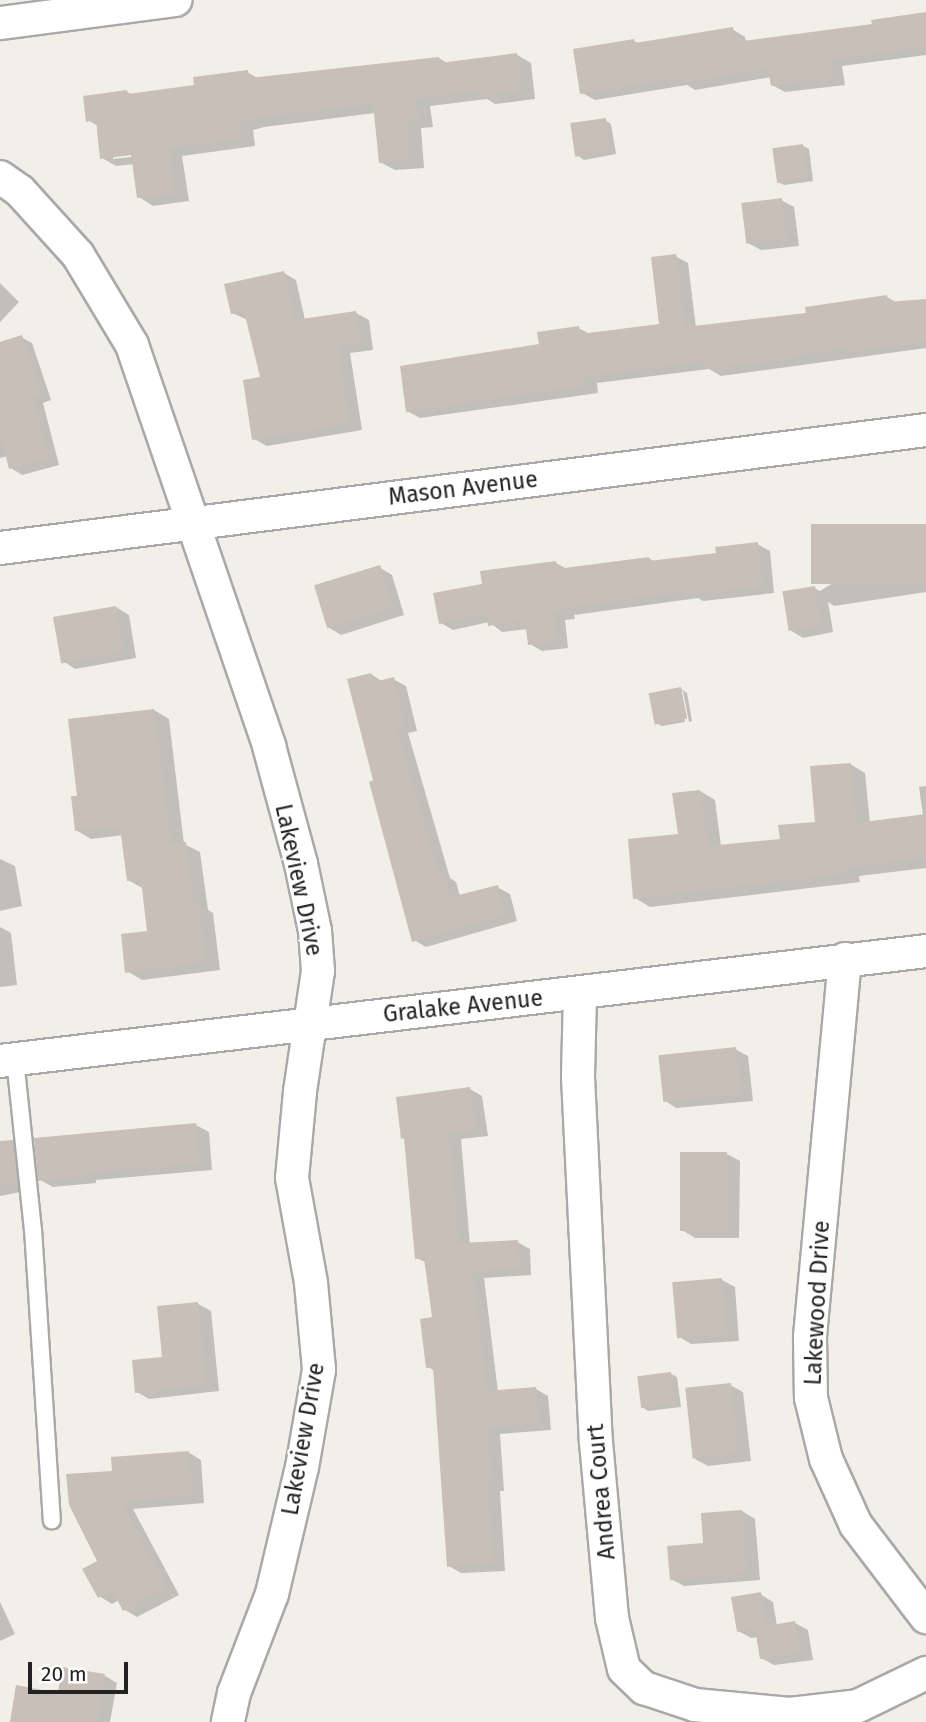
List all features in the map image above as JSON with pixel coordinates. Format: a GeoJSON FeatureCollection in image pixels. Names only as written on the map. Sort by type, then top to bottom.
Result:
{"type":"FeatureCollection","features":[{"type":"Feature","properties":{"kind":"street"},"geometry":{"type":"LineString","coordinates":[[0,23],[175,0]]}},
{"type":"Feature","properties":{"kind":"street","name":"Lakeview Drive"},"geometry":{"type":"LineString","coordinates":[[0,177],[20,191],[78,255],[132,345],[269,746],[301,864],[315,932],[318,971],[309,1023],[292,1178],[311,1283],[319,1370],[302,1467],[272,1594],[234,1693],[228,1722]]}},
{"type":"Feature","properties":{"kind":"street","name":"Mason Avenue"},"geometry":{"type":"LineString","coordinates":[[0,548],[926,430]]}},
{"type":"Feature","properties":{"kind":"street","name":"Gralake Avenue"},"geometry":{"type":"LineString","coordinates":[[8,1060],[926,951]]}},
{"type":"Feature","properties":{"kind":"street","name":"Lakewood Drive"},"geometry":{"type":"LineString","coordinates":[[845,959],[810,1338],[811,1398],[826,1459],[856,1525],[926,1617]]}},
{"type":"Feature","properties":{"kind":"street","name":"Andrea Court"},"geometry":{"type":"LineString","coordinates":[[580,994],[578,1077],[596,1442],[612,1618],[624,1669],[644,1688],[695,1705],[790,1714],[858,1706],[926,1673]]}},
{"type":"Feature","properties":{"kind":"lane"},"geometry":{"type":"LineString","coordinates":[[8,1060],[33,1228],[52,1520]]}},
{"type":"Feature","properties":{"kind":"building"},"geometry":{"type":"Polygon","coordinates":[[[926,12],[926,47],[830,60],[832,78],[771,86],[768,69],[680,83],[679,78],[580,94],[573,49],[634,39],[635,43],[733,27],[735,42],[872,24],[871,20],[926,12]]]}},
{"type":"Feature","properties":{"kind":"building"},"geometry":{"type":"Polygon","coordinates":[[[517,53],[522,91],[479,97],[478,91],[416,99],[419,119],[407,121],[410,160],[379,163],[373,104],[249,119],[240,122],[241,139],[169,148],[175,194],[137,198],[131,155],[100,159],[96,120],[86,122],[83,96],[127,90],[128,94],[194,85],[193,77],[248,70],[249,78],[439,57],[440,63],[517,53]]]}},
{"type":"Feature","properties":{"kind":"building"},"geometry":{"type":"Polygon","coordinates":[[[606,118],[611,152],[575,157],[570,123],[606,118]]]}},
{"type":"Feature","properties":{"kind":"building"},"geometry":{"type":"Polygon","coordinates":[[[803,144],[808,179],[777,183],[772,148],[803,144]]]}},
{"type":"Feature","properties":{"kind":"building"},"geometry":{"type":"Polygon","coordinates":[[[782,198],[787,239],[746,244],[741,203],[782,198]]]}},
{"type":"Feature","properties":{"kind":"building"},"geometry":{"type":"Polygon","coordinates":[[[676,254],[685,327],[806,313],[805,307],[887,295],[888,302],[926,299],[926,341],[849,352],[848,348],[787,357],[788,360],[706,369],[705,361],[585,377],[586,386],[406,412],[400,366],[539,344],[537,332],[579,326],[580,334],[659,324],[651,257],[676,254]]]}},
{"type":"Feature","properties":{"kind":"building"},"geometry":{"type":"Polygon","coordinates":[[[284,271],[295,320],[356,311],[361,343],[338,346],[350,424],[252,440],[243,380],[260,377],[244,311],[231,314],[224,284],[284,271]]]}},
{"type":"Feature","properties":{"kind":"building"},"geometry":{"type":"Polygon","coordinates":[[[22,335],[41,394],[33,397],[49,459],[9,469],[0,433],[0,342],[22,335]]]}},
{"type":"Feature","properties":{"kind":"building"},"geometry":{"type":"Polygon","coordinates":[[[811,524],[926,524],[926,584],[811,584],[811,524]]]}},
{"type":"Feature","properties":{"kind":"building"},"geometry":{"type":"Polygon","coordinates":[[[758,542],[763,587],[689,595],[689,591],[562,609],[563,613],[553,614],[557,641],[528,645],[525,621],[488,626],[486,614],[439,624],[433,593],[482,584],[480,571],[556,561],[557,569],[649,557],[649,561],[716,553],[715,547],[758,542]]]}},
{"type":"Feature","properties":{"kind":"building"},"geometry":{"type":"Polygon","coordinates":[[[380,565],[393,608],[327,628],[314,585],[380,565]]]}},
{"type":"Feature","properties":{"kind":"building"},"geometry":{"type":"Polygon","coordinates":[[[815,586],[821,626],[789,631],[782,591],[815,586]]]}},
{"type":"Feature","properties":{"kind":"building"},"geometry":{"type":"Polygon","coordinates":[[[116,606],[124,652],[61,663],[53,617],[116,606]]]}},
{"type":"Feature","properties":{"kind":"building"},"geometry":{"type":"Polygon","coordinates":[[[371,673],[374,682],[394,677],[405,724],[396,727],[439,874],[444,873],[451,897],[498,885],[506,915],[412,942],[369,782],[373,780],[347,679],[371,673]]]}},
{"type":"Feature","properties":{"kind":"building"},"geometry":{"type":"Polygon","coordinates":[[[681,687],[687,718],[655,725],[649,693],[681,687]]]}},
{"type":"Feature","properties":{"kind":"building"},"geometry":{"type":"Polygon","coordinates":[[[154,709],[171,844],[186,842],[194,904],[199,903],[206,962],[125,973],[121,934],[147,931],[141,880],[127,881],[120,827],[75,831],[71,796],[77,796],[68,719],[154,709]]]}},
{"type":"Feature","properties":{"kind":"building"},"geometry":{"type":"Polygon","coordinates":[[[851,763],[856,823],[926,814],[926,858],[845,868],[845,874],[633,899],[628,839],[678,834],[672,793],[700,790],[708,846],[780,839],[778,825],[815,822],[810,766],[851,763]]]}},
{"type":"Feature","properties":{"kind":"building"},"geometry":{"type":"Polygon","coordinates":[[[736,1047],[741,1094],[663,1102],[658,1055],[736,1047]]]}},
{"type":"Feature","properties":{"kind":"building"},"geometry":{"type":"Polygon","coordinates":[[[470,1087],[476,1130],[449,1133],[459,1243],[518,1240],[519,1269],[473,1271],[487,1391],[536,1387],[539,1423],[488,1428],[492,1484],[488,1485],[494,1564],[447,1567],[433,1367],[426,1368],[420,1319],[432,1317],[424,1258],[415,1259],[404,1138],[401,1139],[396,1097],[470,1087]]]}},
{"type":"Feature","properties":{"kind":"building"},"geometry":{"type":"Polygon","coordinates":[[[196,1123],[200,1164],[83,1173],[84,1177],[38,1181],[34,1138],[196,1123]]]}},
{"type":"Feature","properties":{"kind":"building"},"geometry":{"type":"Polygon","coordinates":[[[13,1140],[18,1183],[0,1185],[0,1141],[13,1140]]]}},
{"type":"Feature","properties":{"kind":"building"},"geometry":{"type":"Polygon","coordinates":[[[680,1152],[727,1152],[727,1231],[680,1231],[680,1152]]]}},
{"type":"Feature","properties":{"kind":"building"},"geometry":{"type":"Polygon","coordinates":[[[722,1278],[727,1334],[677,1338],[672,1282],[722,1278]]]}},
{"type":"Feature","properties":{"kind":"building"},"geometry":{"type":"Polygon","coordinates":[[[198,1302],[207,1385],[135,1393],[132,1360],[162,1357],[157,1306],[198,1302]]]}},
{"type":"Feature","properties":{"kind":"building"},"geometry":{"type":"Polygon","coordinates":[[[671,1372],[675,1404],[641,1408],[637,1376],[671,1372]]]}},
{"type":"Feature","properties":{"kind":"building"},"geometry":{"type":"Polygon","coordinates":[[[731,1383],[738,1454],[693,1458],[685,1388],[731,1383]]]}},
{"type":"Feature","properties":{"kind":"building"},"geometry":{"type":"Polygon","coordinates":[[[189,1451],[192,1496],[122,1502],[167,1588],[123,1611],[112,1590],[98,1598],[82,1569],[97,1561],[69,1505],[66,1474],[112,1471],[111,1457],[189,1451]]]}},
{"type":"Feature","properties":{"kind":"building"},"geometry":{"type":"Polygon","coordinates":[[[742,1510],[747,1574],[670,1580],[667,1546],[703,1543],[701,1513],[742,1510]]]}},
{"type":"Feature","properties":{"kind":"building"},"geometry":{"type":"Polygon","coordinates":[[[761,1592],[766,1626],[795,1621],[800,1653],[760,1659],[755,1629],[737,1632],[731,1597],[761,1592]]]}},
{"type":"Feature","properties":{"kind":"building"},"geometry":{"type":"Polygon","coordinates":[[[62,1667],[105,1674],[97,1722],[10,1722],[16,1685],[58,1693],[62,1667]]]}}]}
